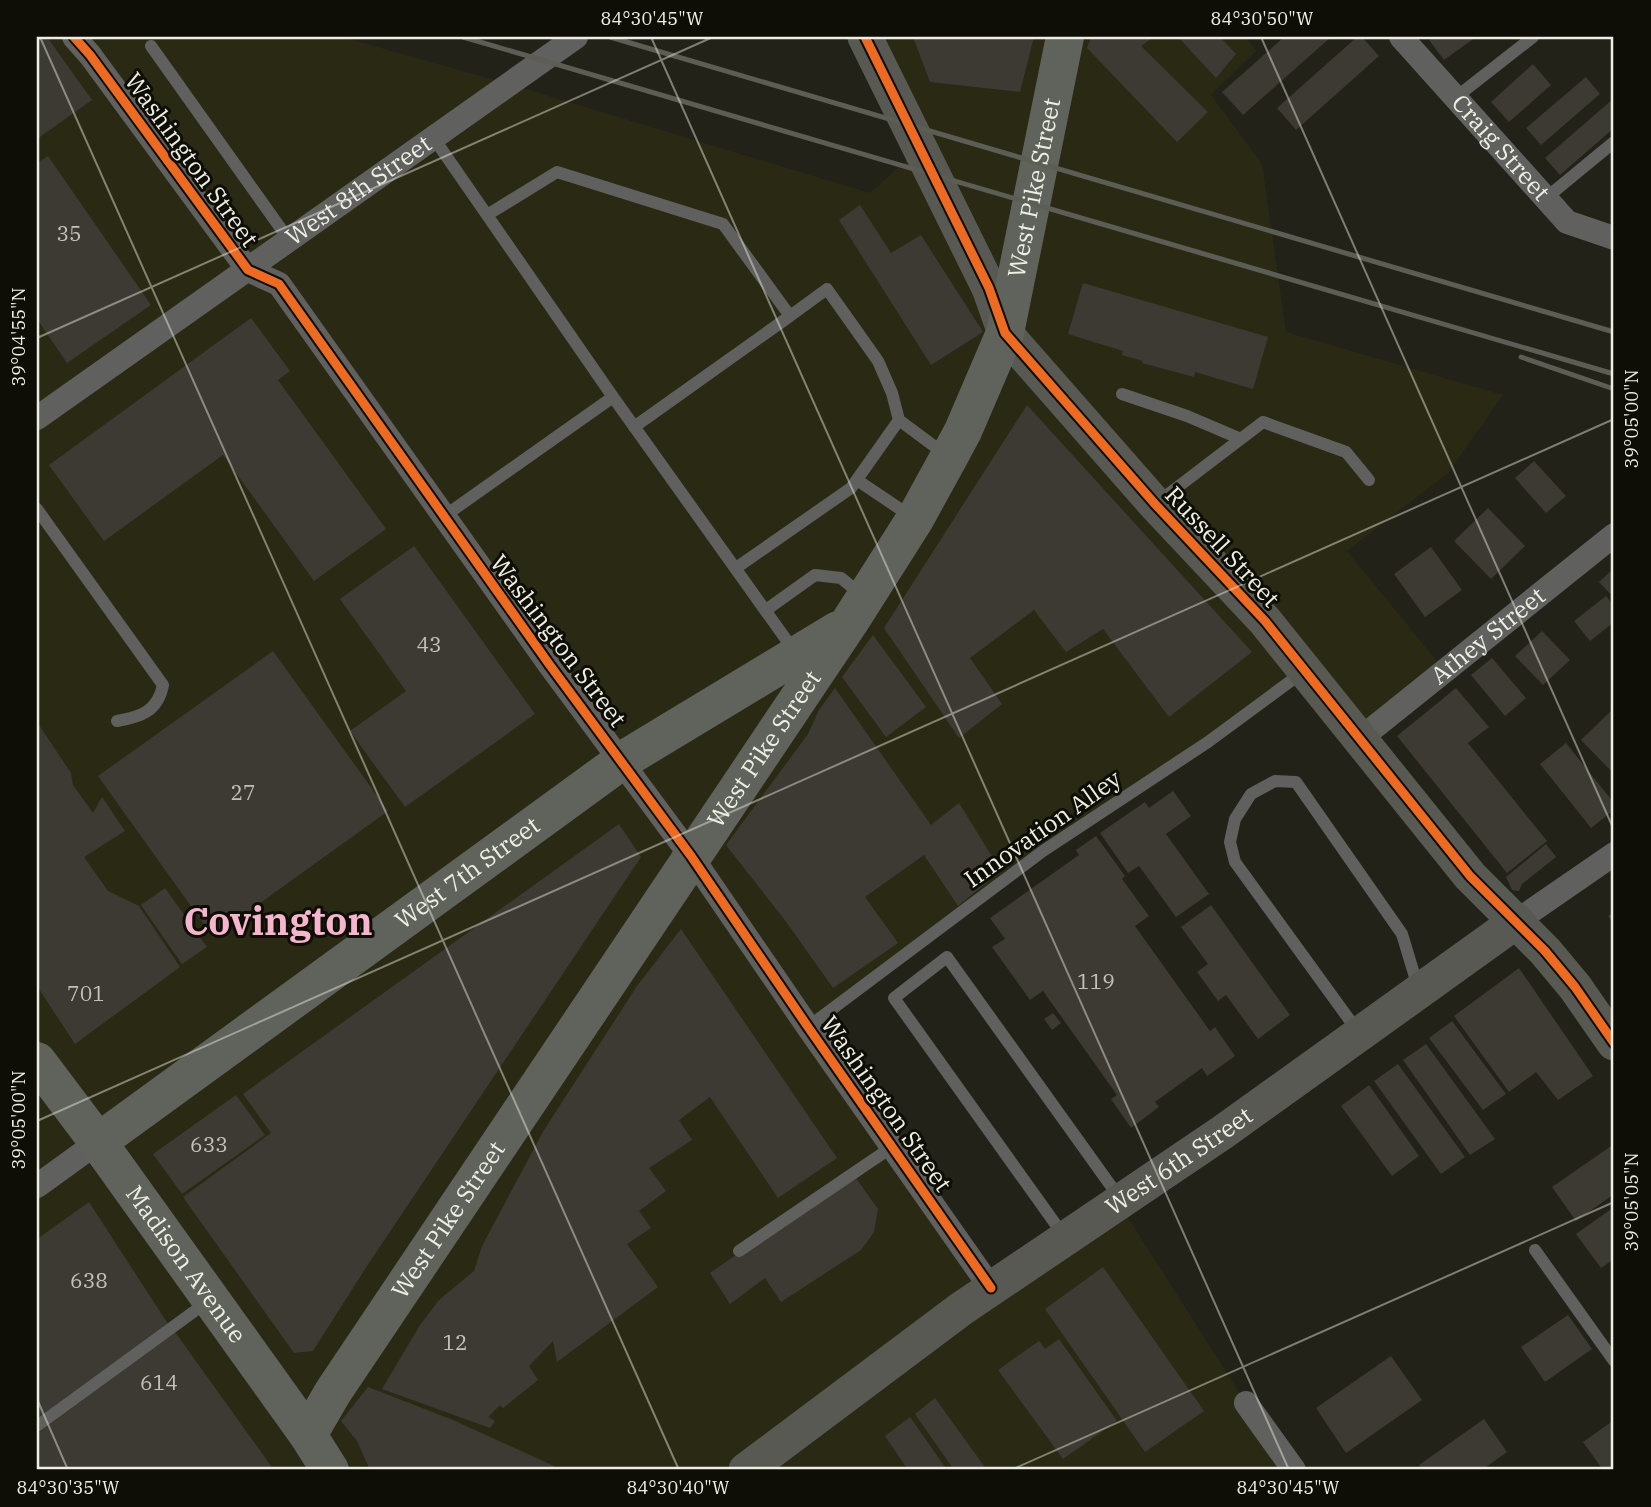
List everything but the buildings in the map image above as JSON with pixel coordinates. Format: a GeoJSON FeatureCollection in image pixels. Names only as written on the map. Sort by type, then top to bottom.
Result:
{"type":"FeatureCollection","features":[{"type":"Feature","properties":{"kind":"main road","name":"West Pike Street"},"geometry":{"type":"LineString","coordinates":[[308,1435],[333,1392],[857,611],[915,519],[949,457],[1005,333],[1065,37]]}},
{"type":"Feature","properties":{"kind":"main road","name":"West 7th Street"},"geometry":{"type":"LineString","coordinates":[[98,1142],[622,760],[797,654],[857,611]]}},
{"type":"Feature","properties":{"kind":"main road","name":"Madison Avenue"},"geometry":{"type":"LineString","coordinates":[[37,1061],[308,1435],[330,1470]]}},
{"type":"Feature","properties":{"kind":"street","name":"Washington Street"},"geometry":{"type":"LineString","coordinates":[[74,37],[248,270],[279,284],[443,517],[691,856],[991,1288]]}},
{"type":"Feature","properties":{"kind":"street","name":"West 8th Street"},"geometry":{"type":"LineString","coordinates":[[37,418],[576,37]]}},
{"type":"Feature","properties":{"kind":"street","name":"Russell Street"},"geometry":{"type":"LineString","coordinates":[[865,37],[989,288],[1005,333],[1155,504],[1265,621],[1470,876],[1517,921],[1575,987],[1614,1043]]}},
{"type":"Feature","properties":{"kind":"street","name":"Craig Street"},"geometry":{"type":"LineString","coordinates":[[1401,37],[1567,222],[1614,238]]}},
{"type":"Feature","properties":{"kind":"street","name":"Athey Street"},"geometry":{"type":"LineString","coordinates":[[1361,738],[1614,535]]}},
{"type":"Feature","properties":{"kind":"street","name":"West 6th Street"},"geometry":{"type":"LineString","coordinates":[[746,1470],[991,1288],[1223,1132],[1419,990],[1614,854]]}},
{"type":"Feature","properties":{"kind":"street"},"geometry":{"type":"LineString","coordinates":[[37,1186],[98,1142]]}},
{"type":"Feature","properties":{"kind":"street"},"geometry":{"type":"LineString","coordinates":[[1246,1403],[1294,1470]]}},
{"type":"Feature","properties":{"kind":"lane"},"geometry":{"type":"LineString","coordinates":[[1455,98],[1533,37]]}},
{"type":"Feature","properties":{"kind":"lane"},"geometry":{"type":"LineString","coordinates":[[151,46],[289,240]]}},
{"type":"Feature","properties":{"kind":"lane"},"geometry":{"type":"LineString","coordinates":[[433,137],[613,397],[797,654]]}},
{"type":"Feature","properties":{"kind":"lane"},"geometry":{"type":"LineString","coordinates":[[1546,198],[1614,142]]}},
{"type":"Feature","properties":{"kind":"lane"},"geometry":{"type":"LineString","coordinates":[[487,215],[557,172],[644,197],[723,224],[790,316]]}},
{"type":"Feature","properties":{"kind":"lane"},"geometry":{"type":"LineString","coordinates":[[635,427],[827,289],[878,361],[892,393],[899,420],[949,457]]}},
{"type":"Feature","properties":{"kind":"lane"},"geometry":{"type":"LineString","coordinates":[[1122,394],[1187,416],[1241,439]]}},
{"type":"Feature","properties":{"kind":"lane"},"geometry":{"type":"LineString","coordinates":[[443,517],[613,397]]}},
{"type":"Feature","properties":{"kind":"lane"},"geometry":{"type":"LineString","coordinates":[[736,568],[851,488],[899,420]]}},
{"type":"Feature","properties":{"kind":"lane"},"geometry":{"type":"LineString","coordinates":[[1155,504],[1263,422],[1346,452],[1369,480]]}},
{"type":"Feature","properties":{"kind":"lane"},"geometry":{"type":"LineString","coordinates":[[857,480],[915,519]]}},
{"type":"Feature","properties":{"kind":"lane"},"geometry":{"type":"LineString","coordinates":[[37,509],[163,685],[160,699],[140,717],[117,722]]}},
{"type":"Feature","properties":{"kind":"lane"},"geometry":{"type":"LineString","coordinates":[[766,610],[815,575],[841,578],[857,611]]}},
{"type":"Feature","properties":{"kind":"lane","name":"Innovation Alley"},"geometry":{"type":"LineString","coordinates":[[808,1027],[1043,852],[1208,741],[1306,670]]}},
{"type":"Feature","properties":{"kind":"lane"},"geometry":{"type":"LineString","coordinates":[[1359,1033],[1235,862],[1230,842],[1235,820],[1251,794],[1275,781],[1296,782],[1402,934],[1419,990]]}},
{"type":"Feature","properties":{"kind":"lane"},"geometry":{"type":"LineString","coordinates":[[1065,1238],[894,998],[947,957],[1121,1200]]}},
{"type":"Feature","properties":{"kind":"lane"},"geometry":{"type":"LineString","coordinates":[[739,1251],[892,1147]]}},
{"type":"Feature","properties":{"kind":"lane"},"geometry":{"type":"LineString","coordinates":[[1535,1250],[1614,1361]]}},
{"type":"Feature","properties":{"kind":"lane"},"geometry":{"type":"LineString","coordinates":[[37,1426],[210,1300]]}},
{"type":"Feature","properties":{"kind":"shaded area"},"geometry":{"type":"Polygon","coordinates":[[[37,37],[342,37],[509,84],[870,193],[920,148],[865,37],[1245,37],[1256,51],[1211,95],[1262,164],[1286,332],[1503,395],[1448,473],[1347,551],[1444,670],[1361,738],[1306,670],[1043,852],[808,1027],[991,1288],[1118,1202],[1246,1403],[1294,1470],[37,1470],[37,37]]]}},
{"type":"Feature","properties":{"kind":"railway"},"geometry":{"type":"LineString","coordinates":[[463,37],[1614,374]]}},
{"type":"Feature","properties":{"kind":"railway"},"geometry":{"type":"LineString","coordinates":[[610,37],[1614,332]]}},
{"type":"Feature","properties":{"kind":"railway"},"geometry":{"type":"LineString","coordinates":[[1521,357],[1614,389]]}},
{"type":"Feature","properties":{"kind":"cycle path"},"geometry":{"type":"LineString","coordinates":[[74,37],[248,270],[279,284],[549,664],[691,856],[991,1288]]}},
{"type":"Feature","properties":{"kind":"cycle path"},"geometry":{"type":"LineString","coordinates":[[865,37],[989,288],[1005,333],[1155,504],[1265,621],[1470,876],[1545,951],[1575,987],[1614,1043]]}},
{"type":"Feature","properties":{"kind":"district","name":"Covington"},"geometry":{"type":"Point","coordinates":[278,922]}}]}
